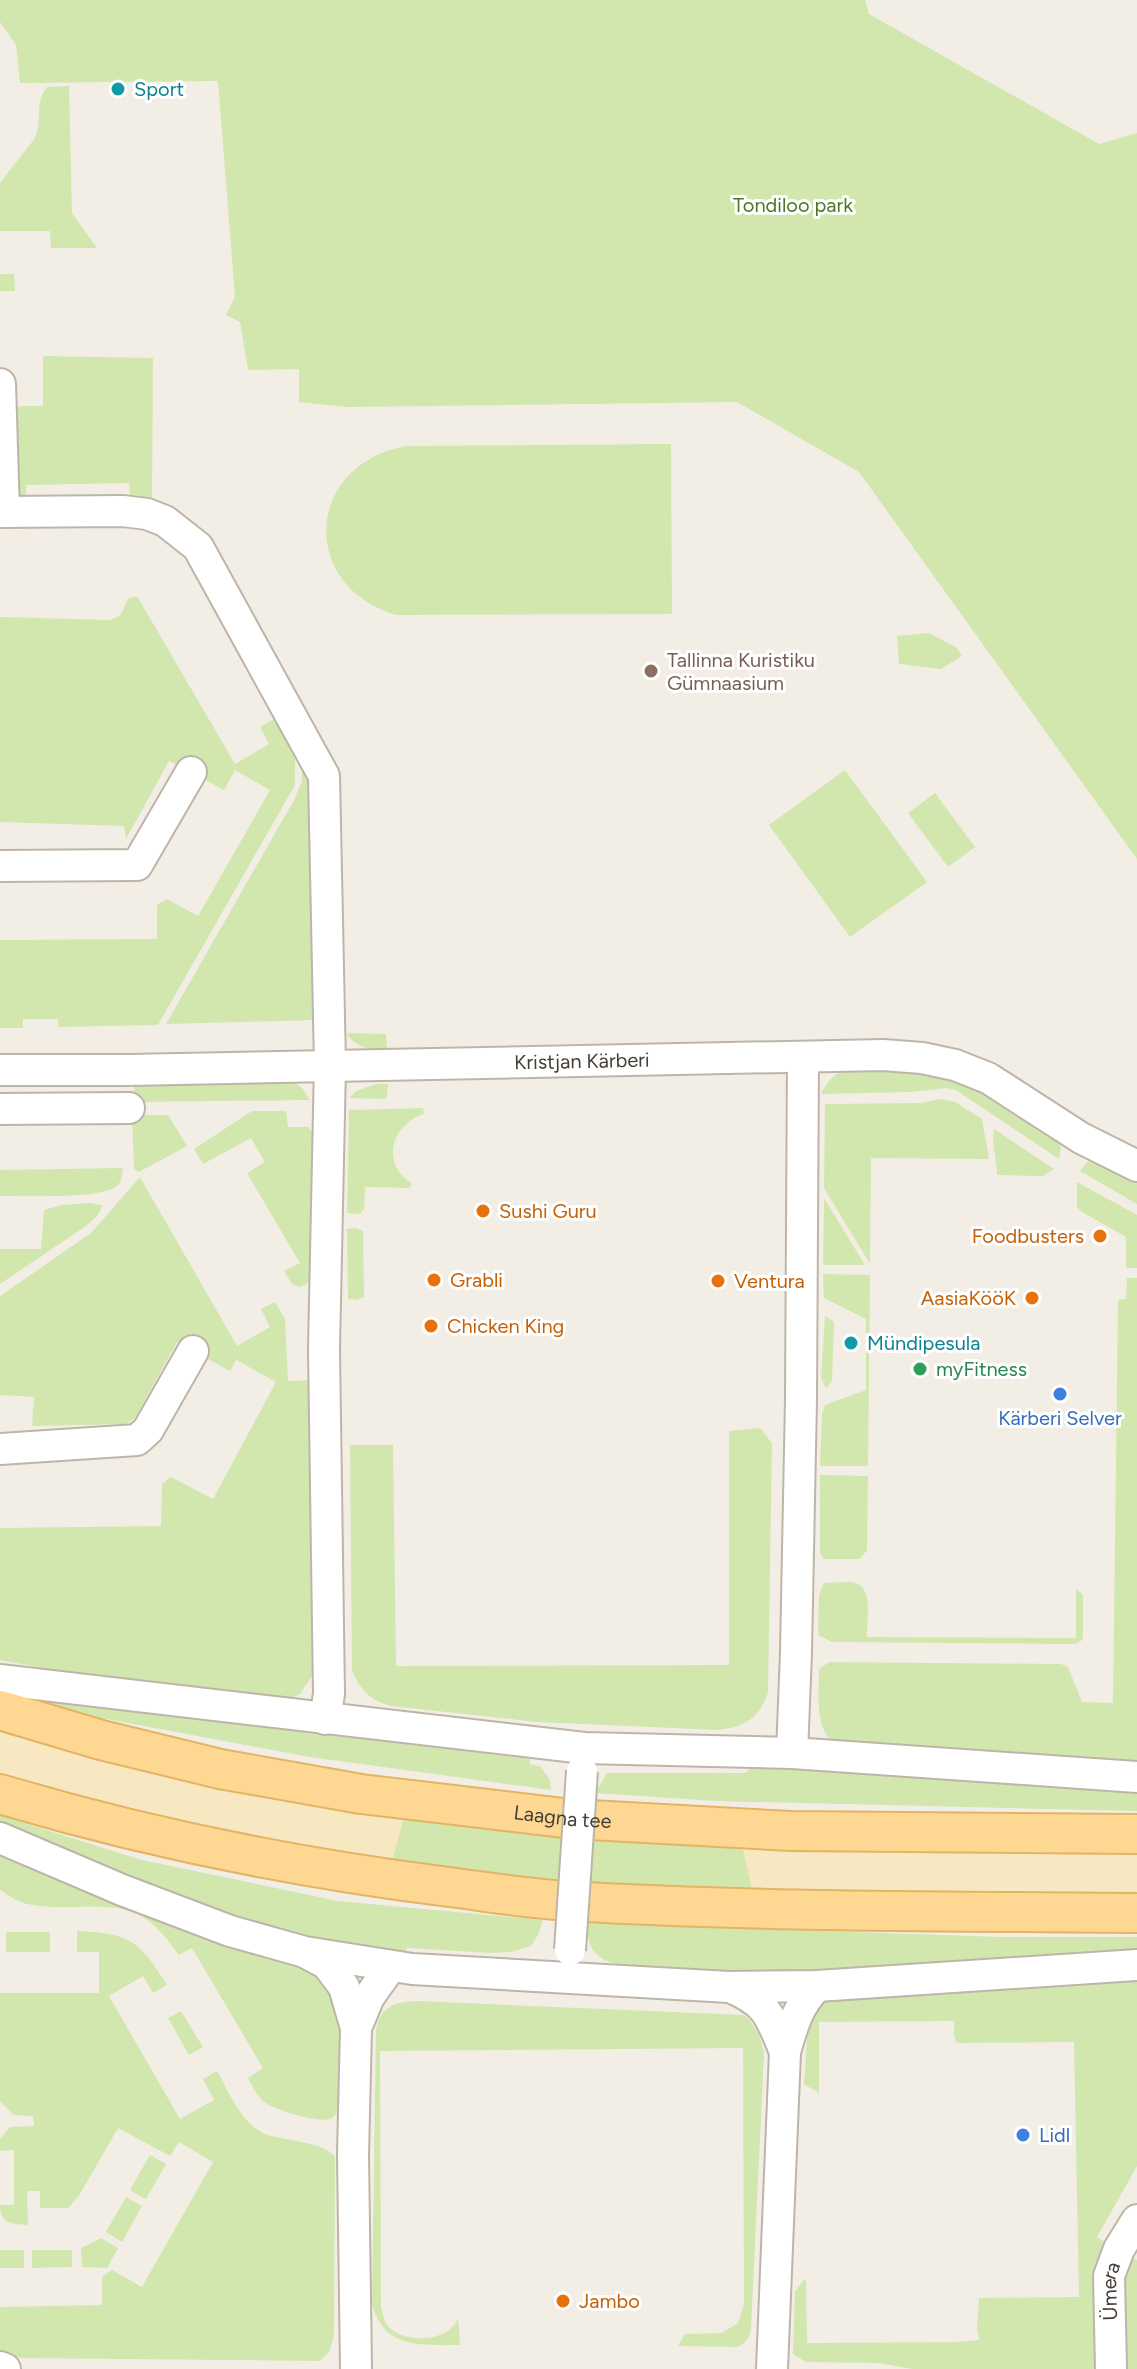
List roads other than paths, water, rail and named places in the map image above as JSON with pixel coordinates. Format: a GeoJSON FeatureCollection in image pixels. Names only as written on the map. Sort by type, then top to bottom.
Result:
{"type":"FeatureCollection","features":[{"type":"Feature","properties":{"kind":"main road","name":"Laagna tee"},"geometry":{"type":"LineString","coordinates":[[0,1710],[101,1740],[220,1769],[361,1794],[572,1819],[791,1831],[1137,1834]]}},
{"type":"Feature","properties":{"kind":"main road"},"geometry":{"type":"LineString","coordinates":[[0,1794],[73,1816],[214,1848],[363,1876],[566,1901],[784,1909],[1137,1913]]}},
{"type":"Feature","properties":{"kind":"street"},"geometry":{"type":"LineString","coordinates":[[0,384],[2,512],[123,511],[147,514],[165,521],[198,547],[324,776],[330,1065],[324,1349],[329,1694],[325,1719]]}},
{"type":"Feature","properties":{"kind":"street"},"geometry":{"type":"LineString","coordinates":[[0,866],[137,865],[191,772]]}},
{"type":"Feature","properties":{"kind":"street","name":"Kristjan Kärberi"},"geometry":{"type":"LineString","coordinates":[[0,1070],[883,1055],[922,1058],[955,1065],[988,1078],[1081,1138],[1137,1166]]}},
{"type":"Feature","properties":{"kind":"street"},"geometry":{"type":"LineString","coordinates":[[792,1753],[801,1399],[803,1058]]}},
{"type":"Feature","properties":{"kind":"street"},"geometry":{"type":"LineString","coordinates":[[0,1109],[129,1108]]}},
{"type":"Feature","properties":{"kind":"street"},"geometry":{"type":"LineString","coordinates":[[0,1449],[137,1440],[148,1430],[193,1351]]}},
{"type":"Feature","properties":{"kind":"street"},"geometry":{"type":"LineString","coordinates":[[0,1667],[94,1691]]}},
{"type":"Feature","properties":{"kind":"street"},"geometry":{"type":"LineString","coordinates":[[0,1680],[325,1719],[576,1759],[792,1753],[1137,1777]]}},
{"type":"Feature","properties":{"kind":"street"},"geometry":{"type":"LineString","coordinates":[[562,1963],[576,1759]]}},
{"type":"Feature","properties":{"kind":"street"},"geometry":{"type":"LineString","coordinates":[[7,1842],[230,1931],[305,1952],[391,1966],[562,1963],[729,1987],[817,1986],[1137,1965]]}},
{"type":"Feature","properties":{"kind":"street"},"geometry":{"type":"LineString","coordinates":[[305,1952],[327,1964],[344,1987],[356,2028],[353,2155],[356,2369]]}},
{"type":"Feature","properties":{"kind":"street"},"geometry":{"type":"LineString","coordinates":[[356,2028],[374,1990],[391,1966]]}},
{"type":"Feature","properties":{"kind":"street"},"geometry":{"type":"LineString","coordinates":[[772,2369],[785,2052],[796,2016],[804,2000],[817,1986]]}},
{"type":"Feature","properties":{"kind":"street"},"geometry":{"type":"LineString","coordinates":[[729,1987],[752,1996],[768,2013],[785,2052]]}},
{"type":"Feature","properties":{"kind":"street","name":"Ümera"},"geometry":{"type":"LineString","coordinates":[[1111,2369],[1109,2276],[1112,2263],[1137,2220]]}},
{"type":"Feature","properties":{"kind":"place","name":"Sport"},"geometry":{"type":"Point","coordinates":[118,89]}},
{"type":"Feature","properties":{"kind":"place","name":"Tallinna Kuristiku Gümnaasium"},"geometry":{"type":"Point","coordinates":[651,671]}},
{"type":"Feature","properties":{"kind":"place","name":"Sushi Guru"},"geometry":{"type":"Point","coordinates":[483,1211]}},
{"type":"Feature","properties":{"kind":"place","name":"Foodbusters"},"geometry":{"type":"Point","coordinates":[1100,1236]}},
{"type":"Feature","properties":{"kind":"place","name":"Grabli"},"geometry":{"type":"Point","coordinates":[434,1280]}},
{"type":"Feature","properties":{"kind":"place","name":"Ventura"},"geometry":{"type":"Point","coordinates":[718,1281]}},
{"type":"Feature","properties":{"kind":"place","name":"AasiaKööK"},"geometry":{"type":"Point","coordinates":[1032,1298]}},
{"type":"Feature","properties":{"kind":"place","name":"Chicken King"},"geometry":{"type":"Point","coordinates":[431,1326]}},
{"type":"Feature","properties":{"kind":"place","name":"Mündipesula"},"geometry":{"type":"Point","coordinates":[851,1343]}},
{"type":"Feature","properties":{"kind":"place","name":"myFitness"},"geometry":{"type":"Point","coordinates":[920,1369]}},
{"type":"Feature","properties":{"kind":"place","name":"Kärberi Selver"},"geometry":{"type":"Point","coordinates":[1060,1394]}},
{"type":"Feature","properties":{"kind":"place","name":"Lidl"},"geometry":{"type":"Point","coordinates":[1023,2135]}},
{"type":"Feature","properties":{"kind":"place","name":"Jambo"},"geometry":{"type":"Point","coordinates":[563,2301]}},
{"type":"Feature","properties":{"kind":"park label","name":"Tondiloo park"},"geometry":{"type":"Point","coordinates":[793,205]}}]}
